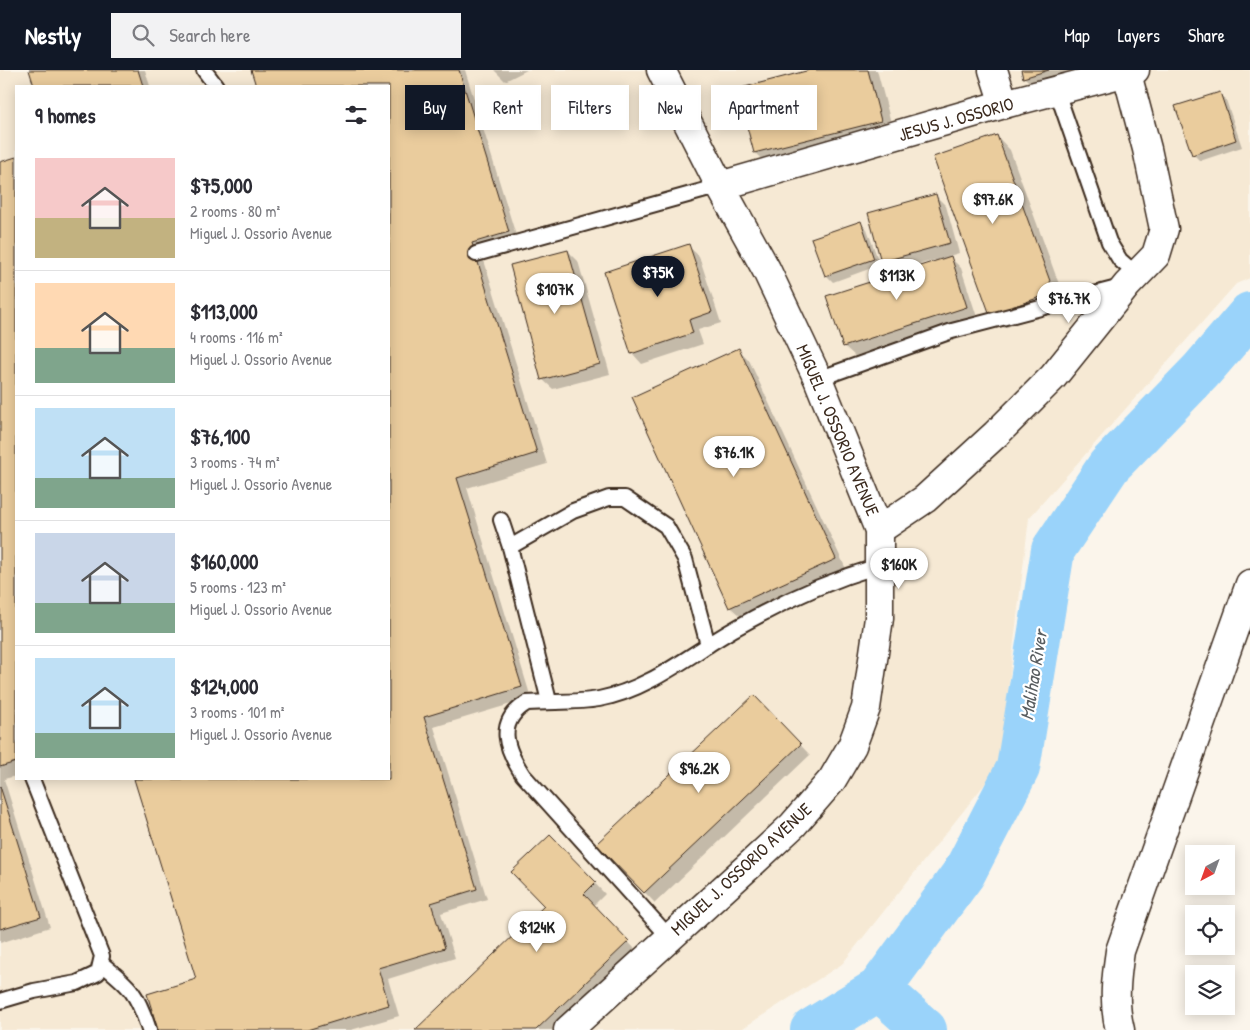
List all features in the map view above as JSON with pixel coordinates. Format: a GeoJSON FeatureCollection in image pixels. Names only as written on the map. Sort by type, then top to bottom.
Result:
{"type":"FeatureCollection","features":[{"type":"Feature","properties":{"kind":"street","name":"MIGUEL J. OSSORIO AVENUE"},"geometry":{"type":"LineString","coordinates":[[568,1030],[793,825],[832,780],[852,746],[866,708],[879,618],[879,530],[818,379],[766,269],[720,186],[661,70]]}},
{"type":"Feature","properties":{"kind":"street"},"geometry":{"type":"LineString","coordinates":[[993,70],[1004,104]]}},
{"type":"Feature","properties":{"kind":"street","name":"JESUS J. OSSORIO"},"geometry":{"type":"LineString","coordinates":[[720,186],[1004,104],[1057,92],[1129,71]]}},
{"type":"Feature","properties":{"kind":"street"},"geometry":{"type":"LineString","coordinates":[[879,530],[925,499],[996,434],[1053,377],[1132,280],[1156,256],[1164,230],[1129,71]]}},
{"type":"Feature","properties":{"kind":"street"},"geometry":{"type":"LineString","coordinates":[[1120,1030],[1116,1014],[1115,988],[1120,951],[1250,584]]}},
{"type":"Feature","properties":{"kind":"lane"},"geometry":{"type":"LineString","coordinates":[[204,70],[215,85]]}},
{"type":"Feature","properties":{"kind":"lane"},"geometry":{"type":"LineString","coordinates":[[818,379],[952,331],[1132,280],[1109,242],[1057,92]]}},
{"type":"Feature","properties":{"kind":"lane"},"geometry":{"type":"LineString","coordinates":[[476,254],[720,186]]}},
{"type":"Feature","properties":{"kind":"lane"},"geometry":{"type":"LineString","coordinates":[[510,547],[572,511],[608,498],[625,498],[666,526],[685,559],[708,645]]}},
{"type":"Feature","properties":{"kind":"lane"},"geometry":{"type":"LineString","coordinates":[[501,520],[510,547],[549,701]]}},
{"type":"Feature","properties":{"kind":"lane"},"geometry":{"type":"LineString","coordinates":[[670,937],[523,775],[511,757],[506,736],[508,721],[517,709],[527,702],[599,699],[628,690],[736,628],[807,591],[834,579],[878,566]]}},
{"type":"Feature","properties":{"kind":"lane"},"geometry":{"type":"LineString","coordinates":[[0,1001],[34,991],[77,983],[98,973],[102,956],[98,941],[32,780]]}},
{"type":"Feature","properties":{"kind":"lane"},"geometry":{"type":"LineString","coordinates":[[101,962],[128,985],[141,1006],[149,1030]]}},
{"type":"Feature","properties":{"kind":"shaded area"},"geometry":{"type":"Polygon","coordinates":[[[0,70],[1250,70],[1250,278],[1236,284],[1029,518],[999,766],[842,964],[740,1030],[0,1030],[0,70]]]}},
{"type":"Feature","properties":{"kind":"building"},"geometry":{"type":"Polygon","coordinates":[[[29,70],[138,70],[143,85],[34,85],[29,70]]]}},
{"type":"Feature","properties":{"kind":"building"},"geometry":{"type":"Polygon","coordinates":[[[251,70],[459,70],[464,85],[405,85],[405,130],[465,130],[465,89],[475,122],[475,130],[478,130],[509,232],[472,243],[537,453],[457,478],[522,687],[424,717],[477,889],[431,903],[445,948],[378,968],[389,1005],[307,1030],[158,1030],[147,994],[196,979],[134,780],[390,780],[390,85],[256,85],[251,70]]]}},
{"type":"Feature","properties":{"kind":"building"},"geometry":{"type":"Polygon","coordinates":[[[810,70],[868,70],[881,121],[754,153],[748,130],[817,130],[817,85],[752,85],[810,70]]]}},
{"type":"Feature","properties":{"kind":"building"},"geometry":{"type":"Polygon","coordinates":[[[1021,70],[1049,70],[1023,78],[1021,70]]]}},
{"type":"Feature","properties":{"kind":"building"},"geometry":{"type":"Polygon","coordinates":[[[1220,92],[1236,140],[1192,155],[1175,106],[1220,92]]]}},
{"type":"Feature","properties":{"kind":"building"},"geometry":{"type":"Polygon","coordinates":[[[997,135],[1054,292],[990,315],[933,157],[997,135]]]}},
{"type":"Feature","properties":{"kind":"building"},"geometry":{"type":"Polygon","coordinates":[[[15,157],[15,762],[0,767],[0,162],[15,157]]]}},
{"type":"Feature","properties":{"kind":"building"},"geometry":{"type":"Polygon","coordinates":[[[936,194],[950,243],[881,262],[868,213],[936,194]]]}},
{"type":"Feature","properties":{"kind":"building"},"geometry":{"type":"Polygon","coordinates":[[[861,221],[874,259],[825,276],[811,238],[861,221]]]}},
{"type":"Feature","properties":{"kind":"building"},"geometry":{"type":"Polygon","coordinates":[[[689,244],[712,312],[689,320],[693,333],[631,354],[604,272],[689,244]]]}},
{"type":"Feature","properties":{"kind":"building"},"geometry":{"type":"Polygon","coordinates":[[[568,250],[600,364],[541,380],[510,265],[568,250]]]}},
{"type":"Feature","properties":{"kind":"building"},"geometry":{"type":"Polygon","coordinates":[[[951,256],[967,307],[843,347],[826,296],[951,256]]]}},
{"type":"Feature","properties":{"kind":"building"},"geometry":{"type":"Polygon","coordinates":[[[739,348],[836,559],[729,608],[632,397],[739,348]]]}},
{"type":"Feature","properties":{"kind":"building"},"geometry":{"type":"Polygon","coordinates":[[[754,695],[801,744],[644,893],[596,844],[754,695]]]}},
{"type":"Feature","properties":{"kind":"building"},"geometry":{"type":"Polygon","coordinates":[[[0,786],[41,917],[0,929],[0,786]]]}},
{"type":"Feature","properties":{"kind":"building"},"geometry":{"type":"Polygon","coordinates":[[[550,835],[596,882],[584,894],[629,941],[536,1030],[415,1030],[544,906],[511,872],[550,835]]]}},
{"type":"Feature","properties":{"kind":"waterway","name":"Malihao River"},"geometry":{"type":"LineString","coordinates":[[812,1030],[879,989],[964,873],[1018,768],[1053,550],[1109,466],[1201,371],[1250,314]]}},
{"type":"Feature","properties":{"kind":"waterway"},"geometry":{"type":"LineString","coordinates":[[879,989],[925,1030]]}}]}
